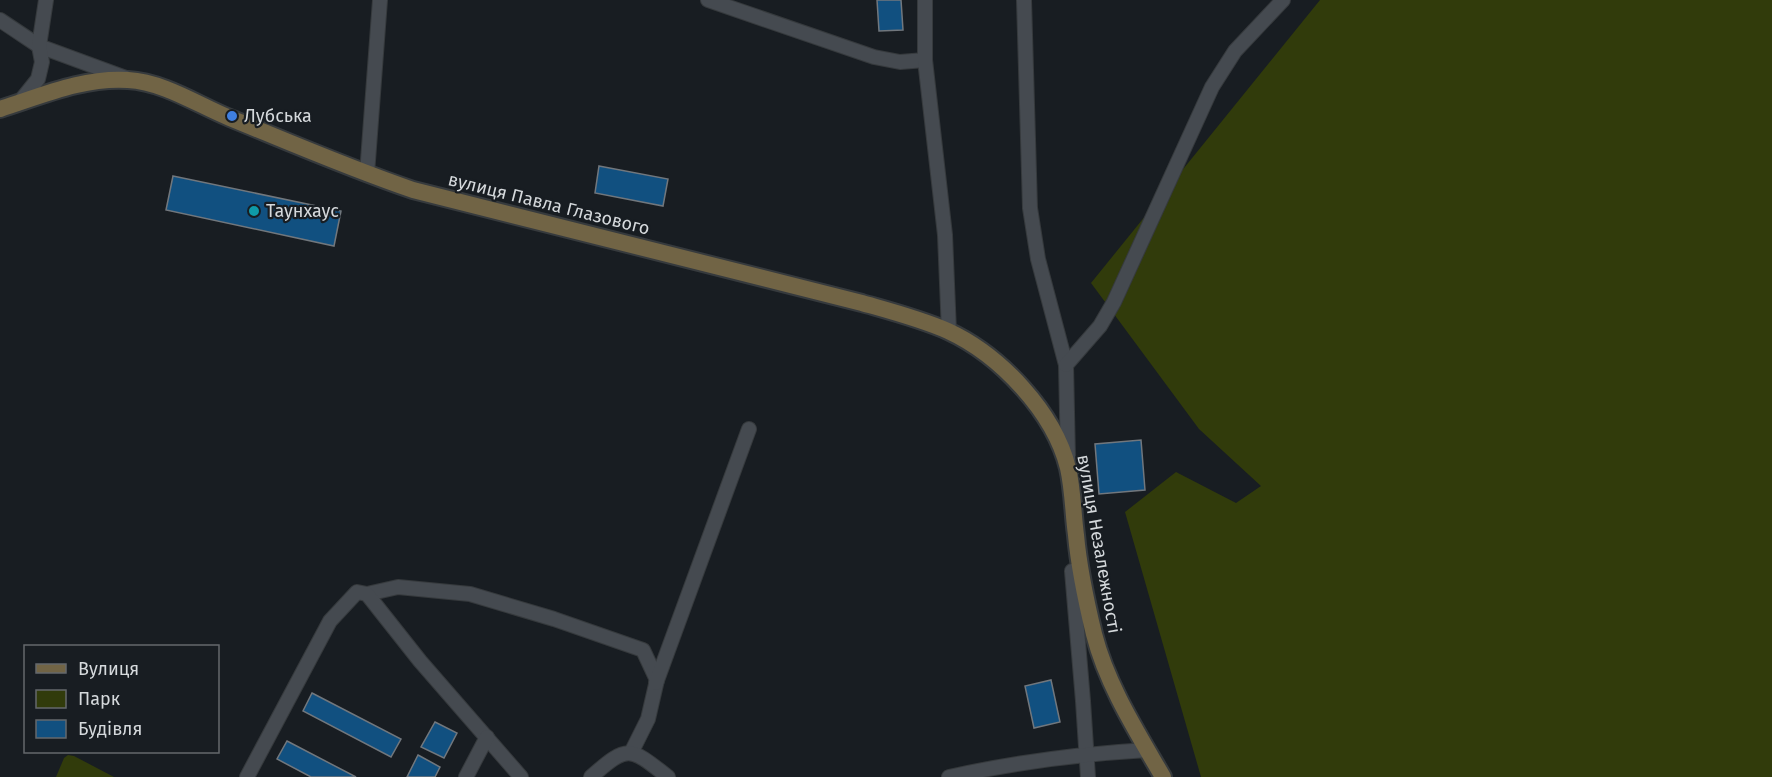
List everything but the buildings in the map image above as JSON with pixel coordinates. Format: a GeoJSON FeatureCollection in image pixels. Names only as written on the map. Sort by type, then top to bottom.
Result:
{"type":"FeatureCollection","features":[{"type":"Feature","properties":{"kind":"main road"},"geometry":{"type":"LineString","coordinates":[[0,109],[98,80],[131,80]]}},
{"type":"Feature","properties":{"kind":"main road","name":"вулиця Павла Глазового"},"geometry":{"type":"LineString","coordinates":[[131,80],[170,91],[227,117],[367,174],[413,190],[861,303],[904,315],[949,332],[982,352],[1018,382],[1047,420],[1060,446]]}},
{"type":"Feature","properties":{"kind":"main road","name":"вулиця Незалежності"},"geometry":{"type":"LineString","coordinates":[[1060,446],[1068,467],[1080,570],[1095,636],[1116,692],[1163,777]]}},
{"type":"Feature","properties":{"kind":"street"},"geometry":{"type":"LineString","coordinates":[[18,104],[38,79],[42,62],[39,46],[46,0]]}},
{"type":"Feature","properties":{"kind":"street"},"geometry":{"type":"LineString","coordinates":[[367,174],[380,0]]}},
{"type":"Feature","properties":{"kind":"street"},"geometry":{"type":"LineString","coordinates":[[708,0],[874,57],[900,62],[925,60]]}},
{"type":"Feature","properties":{"kind":"street"},"geometry":{"type":"LineString","coordinates":[[925,0],[925,60],[945,235],[949,332]]}},
{"type":"Feature","properties":{"kind":"street"},"geometry":{"type":"LineString","coordinates":[[1024,0],[1030,208],[1038,259],[1066,365],[1068,467]]}},
{"type":"Feature","properties":{"kind":"street"},"geometry":{"type":"LineString","coordinates":[[1066,365],[1100,326],[1114,302],[1212,87],[1235,51],[1283,0]]}},
{"type":"Feature","properties":{"kind":"street","name":"вулиця Павла Глазового"},"geometry":{"type":"LineString","coordinates":[[0,20],[39,46],[131,80]]}},
{"type":"Feature","properties":{"kind":"street"},"geometry":{"type":"LineString","coordinates":[[631,753],[648,719],[656,683],[749,429]]}},
{"type":"Feature","properties":{"kind":"street"},"geometry":{"type":"LineString","coordinates":[[1072,571],[1088,777]]}},
{"type":"Feature","properties":{"kind":"street"},"geometry":{"type":"LineString","coordinates":[[248,777],[330,621],[357,592],[367,594],[398,587],[470,594],[554,619],[643,650],[657,680],[656,683]]}},
{"type":"Feature","properties":{"kind":"street"},"geometry":{"type":"LineString","coordinates":[[367,594],[420,661],[521,777]]}},
{"type":"Feature","properties":{"kind":"street"},"geometry":{"type":"LineString","coordinates":[[466,777],[487,737]]}},
{"type":"Feature","properties":{"kind":"street"},"geometry":{"type":"LineString","coordinates":[[949,777],[1009,764],[1086,754],[1148,750]]}},
{"type":"Feature","properties":{"kind":"street"},"geometry":{"type":"LineString","coordinates":[[591,777],[614,757],[631,753],[638,754],[668,777]]}},
{"type":"Feature","properties":{"kind":"green space"},"geometry":{"type":"Polygon","coordinates":[[[1320,0],[1772,0],[1772,777],[1201,777],[1125,512],[1176,472],[1236,503],[1261,486],[1199,429],[1091,283],[1320,0]]]}},
{"type":"Feature","properties":{"kind":"green space"},"geometry":{"type":"Polygon","coordinates":[[[68,755],[114,777],[56,777],[64,758],[68,755]]]}},
{"type":"Feature","properties":{"kind":"place","name":"Лубська"},"geometry":{"type":"Point","coordinates":[232,116]}},
{"type":"Feature","properties":{"kind":"place","name":"Таунхаус"},"geometry":{"type":"Point","coordinates":[254,211]}}]}
